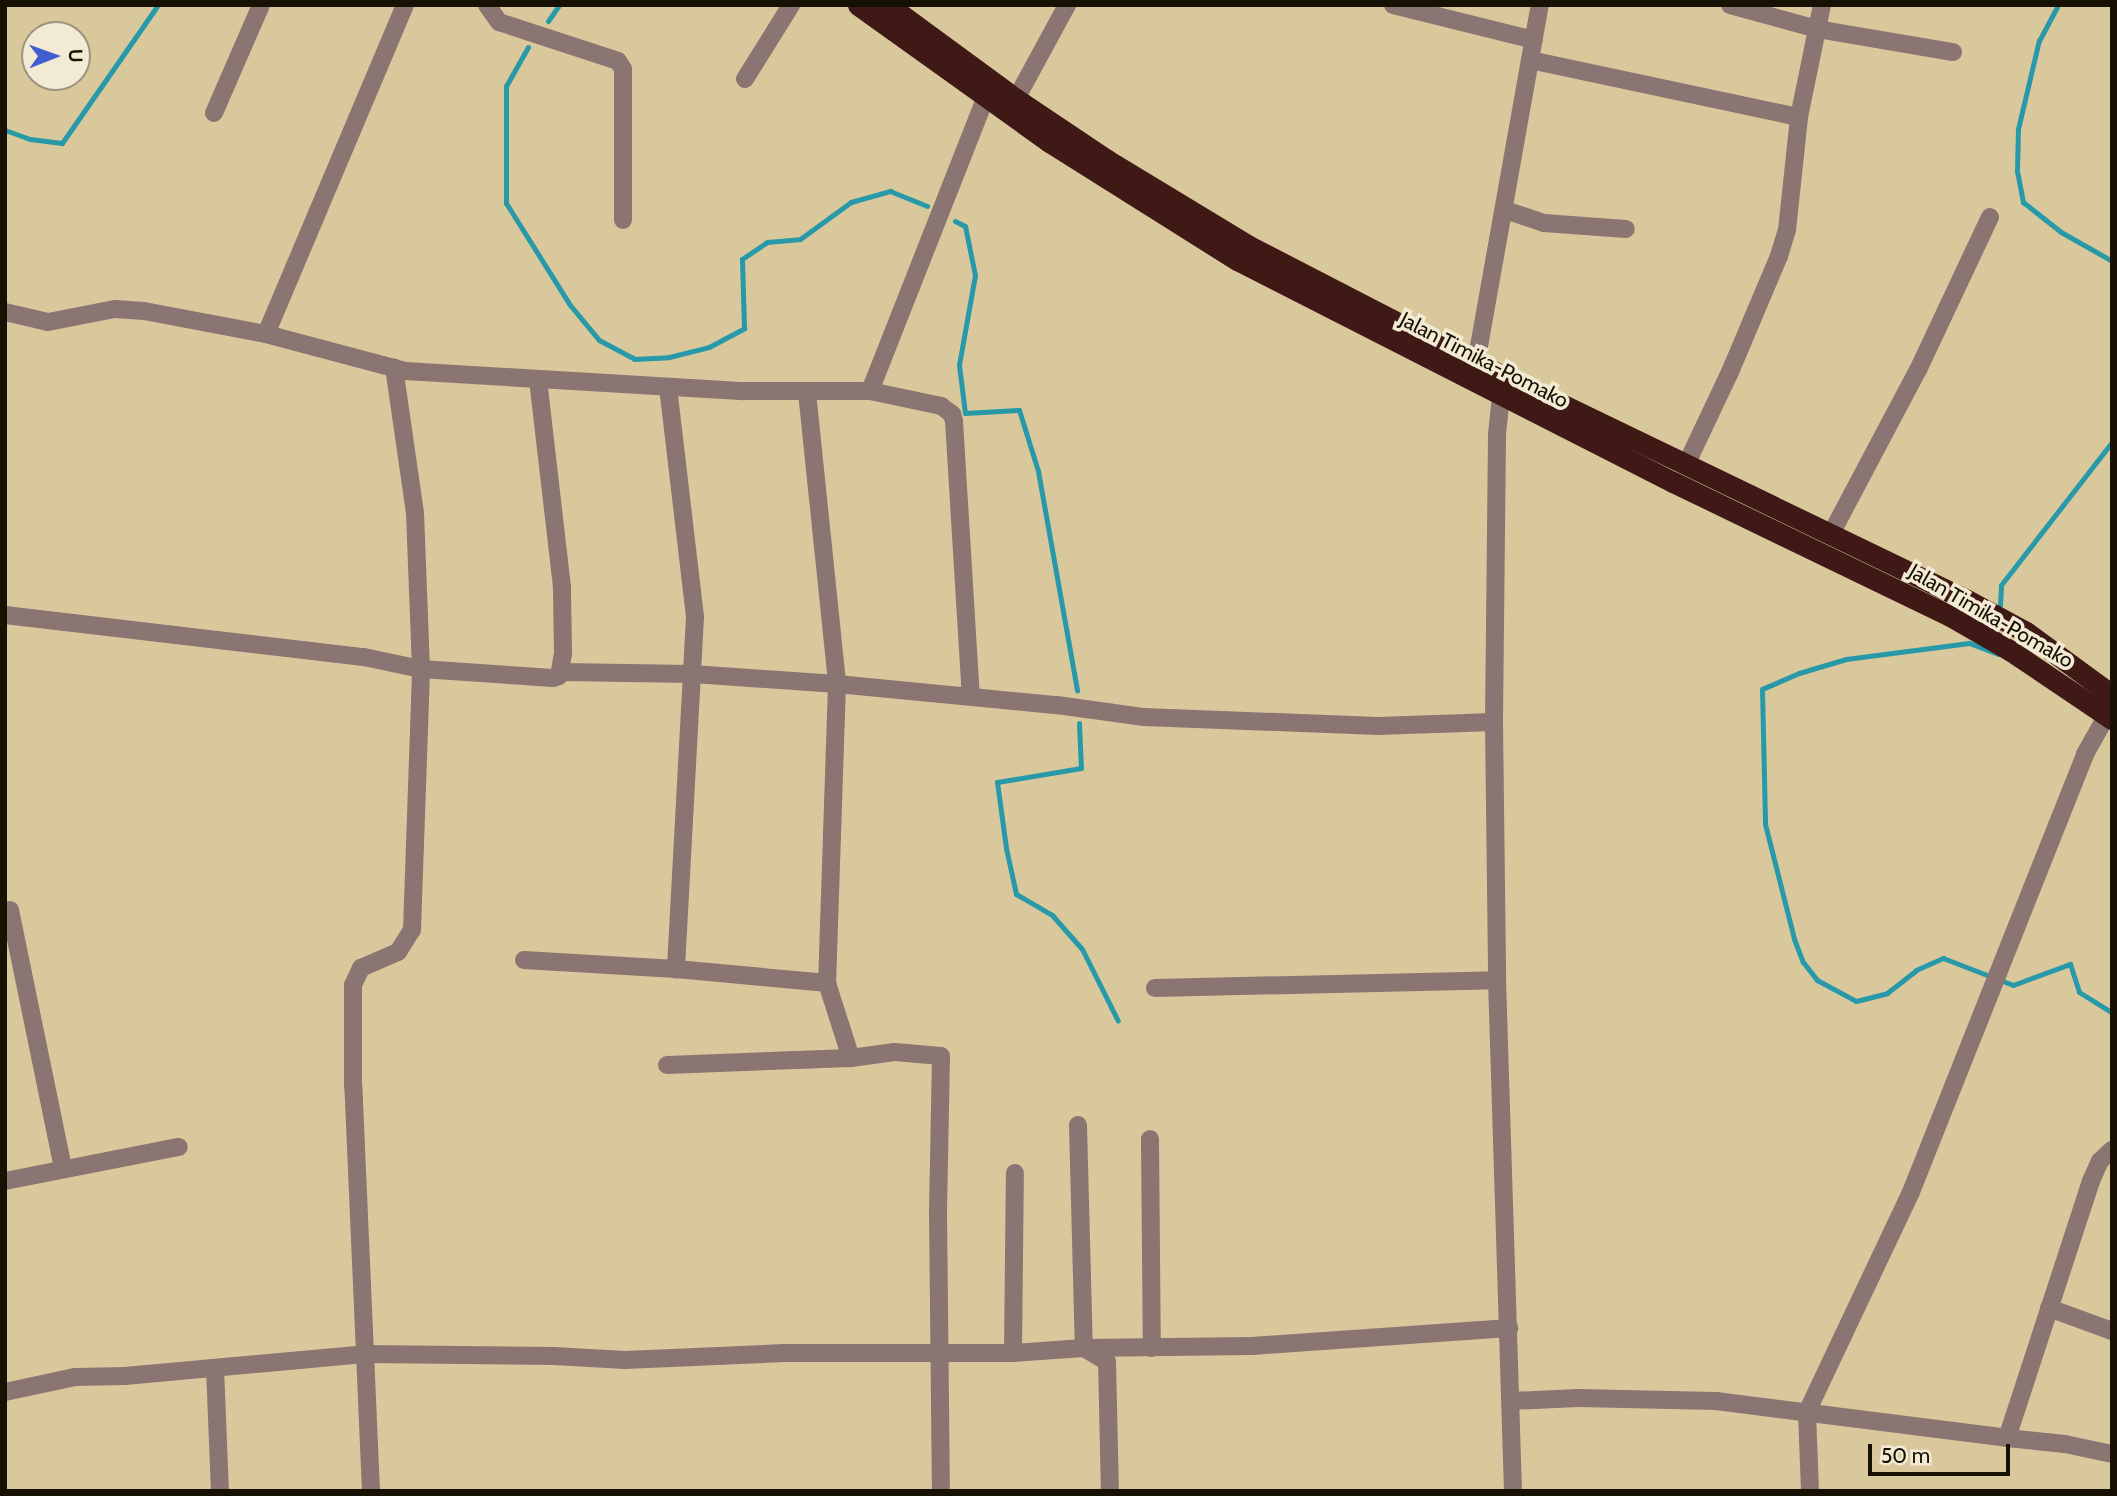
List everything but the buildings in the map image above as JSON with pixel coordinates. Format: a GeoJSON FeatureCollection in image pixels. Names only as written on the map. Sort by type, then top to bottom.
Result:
{"type":"FeatureCollection","features":[{"type":"Feature","properties":{"kind":"highway","name":"Jalan Timika-Pomako"},"geometry":{"type":"LineString","coordinates":[[858,5],[1097,174],[1237,260],[1501,396],[1950,617],[2110,709]]}},
{"type":"Feature","properties":{"kind":"highway","name":"Jalan Timika-Pomako"},"geometry":{"type":"LineString","coordinates":[[888,5],[1016,99],[1142,182],[1249,246],[1476,363],[1967,600],[2026,632],[2110,709]]}},
{"type":"Feature","properties":{"kind":"street"},"geometry":{"type":"LineString","coordinates":[[214,113],[261,5]]}},
{"type":"Feature","properties":{"kind":"street"},"geometry":{"type":"LineString","coordinates":[[266,334],[405,5]]}},
{"type":"Feature","properties":{"kind":"street"},"geometry":{"type":"LineString","coordinates":[[487,5],[499,22],[618,61],[623,69],[623,220]]}},
{"type":"Feature","properties":{"kind":"street"},"geometry":{"type":"LineString","coordinates":[[745,79],[791,5]]}},
{"type":"Feature","properties":{"kind":"street"},"geometry":{"type":"LineString","coordinates":[[1016,99],[1067,5]]}},
{"type":"Feature","properties":{"kind":"street"},"geometry":{"type":"LineString","coordinates":[[1393,5],[1534,40]]}},
{"type":"Feature","properties":{"kind":"street"},"geometry":{"type":"LineString","coordinates":[[1476,363],[1540,5]]}},
{"type":"Feature","properties":{"kind":"street"},"geometry":{"type":"LineString","coordinates":[[1730,5],[1817,29],[1953,52]]}},
{"type":"Feature","properties":{"kind":"street"},"geometry":{"type":"LineString","coordinates":[[1686,465],[1730,372],[1779,256],[1790,206],[1799,117],[1822,5]]}},
{"type":"Feature","properties":{"kind":"street"},"geometry":{"type":"LineString","coordinates":[[1530,60],[1799,117]]}},
{"type":"Feature","properties":{"kind":"street"},"geometry":{"type":"LineString","coordinates":[[870,391],[986,97]]}},
{"type":"Feature","properties":{"kind":"street"},"geometry":{"type":"LineString","coordinates":[[1505,211],[1544,223],[1626,229]]}},
{"type":"Feature","properties":{"kind":"street"},"geometry":{"type":"LineString","coordinates":[[1831,534],[1918,370],[1990,217]]}},
{"type":"Feature","properties":{"kind":"street"},"geometry":{"type":"LineString","coordinates":[[5,312],[48,321],[130,310],[266,334],[394,368],[667,387],[807,392],[870,391],[941,406],[951,414],[954,421],[971,696]]}},
{"type":"Feature","properties":{"kind":"street"},"geometry":{"type":"LineString","coordinates":[[371,1491],[353,1086],[353,985],[361,968],[398,952],[412,930],[421,670],[415,513],[394,368]]}},
{"type":"Feature","properties":{"kind":"street"},"geometry":{"type":"LineString","coordinates":[[538,380],[562,587],[561,672]]}},
{"type":"Feature","properties":{"kind":"street"},"geometry":{"type":"LineString","coordinates":[[667,387],[695,617],[676,969]]}},
{"type":"Feature","properties":{"kind":"street"},"geometry":{"type":"LineString","coordinates":[[807,392],[836,684],[827,983],[850,1058]]}},
{"type":"Feature","properties":{"kind":"street"},"geometry":{"type":"LineString","coordinates":[[1501,396],[1497,435],[1494,722],[1497,980],[1513,1491]]}},
{"type":"Feature","properties":{"kind":"street"},"geometry":{"type":"LineString","coordinates":[[5,615],[364,657],[421,670],[553,678],[561,672],[693,674],[971,696],[1144,717],[1378,726],[1494,722]]}},
{"type":"Feature","properties":{"kind":"street"},"geometry":{"type":"LineString","coordinates":[[1810,1491],[1807,1412],[1911,1192],[2085,754],[2110,709]]}},
{"type":"Feature","properties":{"kind":"street"},"geometry":{"type":"LineString","coordinates":[[10,910],[63,1168]]}},
{"type":"Feature","properties":{"kind":"street"},"geometry":{"type":"LineString","coordinates":[[524,960],[676,969],[827,983]]}},
{"type":"Feature","properties":{"kind":"street"},"geometry":{"type":"LineString","coordinates":[[1155,988],[1497,980]]}},
{"type":"Feature","properties":{"kind":"street"},"geometry":{"type":"LineString","coordinates":[[667,1065],[850,1058],[895,1052],[941,1056],[938,1353],[941,1491]]}},
{"type":"Feature","properties":{"kind":"street"},"geometry":{"type":"LineString","coordinates":[[1078,1125],[1084,1348]]}},
{"type":"Feature","properties":{"kind":"street"},"geometry":{"type":"LineString","coordinates":[[1150,1139],[1152,1348]]}},
{"type":"Feature","properties":{"kind":"street"},"geometry":{"type":"LineString","coordinates":[[5,1181],[179,1147]]}},
{"type":"Feature","properties":{"kind":"street"},"geometry":{"type":"LineString","coordinates":[[2007,1438],[2091,1181],[2101,1161],[2112,1150]]}},
{"type":"Feature","properties":{"kind":"street"},"geometry":{"type":"LineString","coordinates":[[1013,1353],[1015,1173]]}},
{"type":"Feature","properties":{"kind":"street"},"geometry":{"type":"LineString","coordinates":[[2049,1308],[2112,1331]]}},
{"type":"Feature","properties":{"kind":"street"},"geometry":{"type":"LineString","coordinates":[[5,1392],[75,1377],[365,1354],[554,1356],[625,1360],[784,1353],[1013,1353],[1084,1348],[1330,1342],[1509,1328]]}},
{"type":"Feature","properties":{"kind":"street"},"geometry":{"type":"LineString","coordinates":[[1084,1348],[1107,1362],[1110,1491]]}},
{"type":"Feature","properties":{"kind":"street"},"geometry":{"type":"LineString","coordinates":[[215,1368],[220,1491]]}},
{"type":"Feature","properties":{"kind":"street"},"geometry":{"type":"LineString","coordinates":[[1511,1401],[1609,1398],[1716,1401],[2065,1444],[2112,1454]]}},
{"type":"Feature","properties":{"kind":"waterway"},"geometry":{"type":"LineString","coordinates":[[5,130],[30,139],[62,143],[158,5]]}},
{"type":"Feature","properties":{"kind":"waterway"},"geometry":{"type":"LineString","coordinates":[[548,21],[559,5]]}},
{"type":"Feature","properties":{"kind":"waterway"},"geometry":{"type":"LineString","coordinates":[[2058,5],[2039,40],[2018,129],[2017,171],[2023,202],[2061,232],[2112,261]]}},
{"type":"Feature","properties":{"kind":"waterway"},"geometry":{"type":"LineString","coordinates":[[528,47],[506,86],[506,203],[570,305],[599,340],[634,359],[669,357],[709,347],[744,328],[742,259],[767,242],[800,239],[851,202],[890,191],[927,206]]}},
{"type":"Feature","properties":{"kind":"waterway"},"geometry":{"type":"LineString","coordinates":[[955,221],[965,226],[975,275],[959,365],[965,413],[1019,410],[1038,471],[1077,691]]}},
{"type":"Feature","properties":{"kind":"waterway"},"geometry":{"type":"LineString","coordinates":[[2000,605],[2001,585],[2112,442]]}},
{"type":"Feature","properties":{"kind":"waterway"},"geometry":{"type":"LineString","coordinates":[[1998,654],[1969,643],[1846,659],[1799,673],[1762,689],[1765,824],[1794,939],[1803,962],[1817,980],[1856,1001],[1887,993],[1916,970],[1943,958],[2013,985],[2070,964],[2079,992],[2112,1013]]}},
{"type":"Feature","properties":{"kind":"waterway"},"geometry":{"type":"LineString","coordinates":[[1079,723],[1081,768],[997,782],[1006,848],[1016,894],[1052,915],[1082,949],[1118,1021]]}}]}
